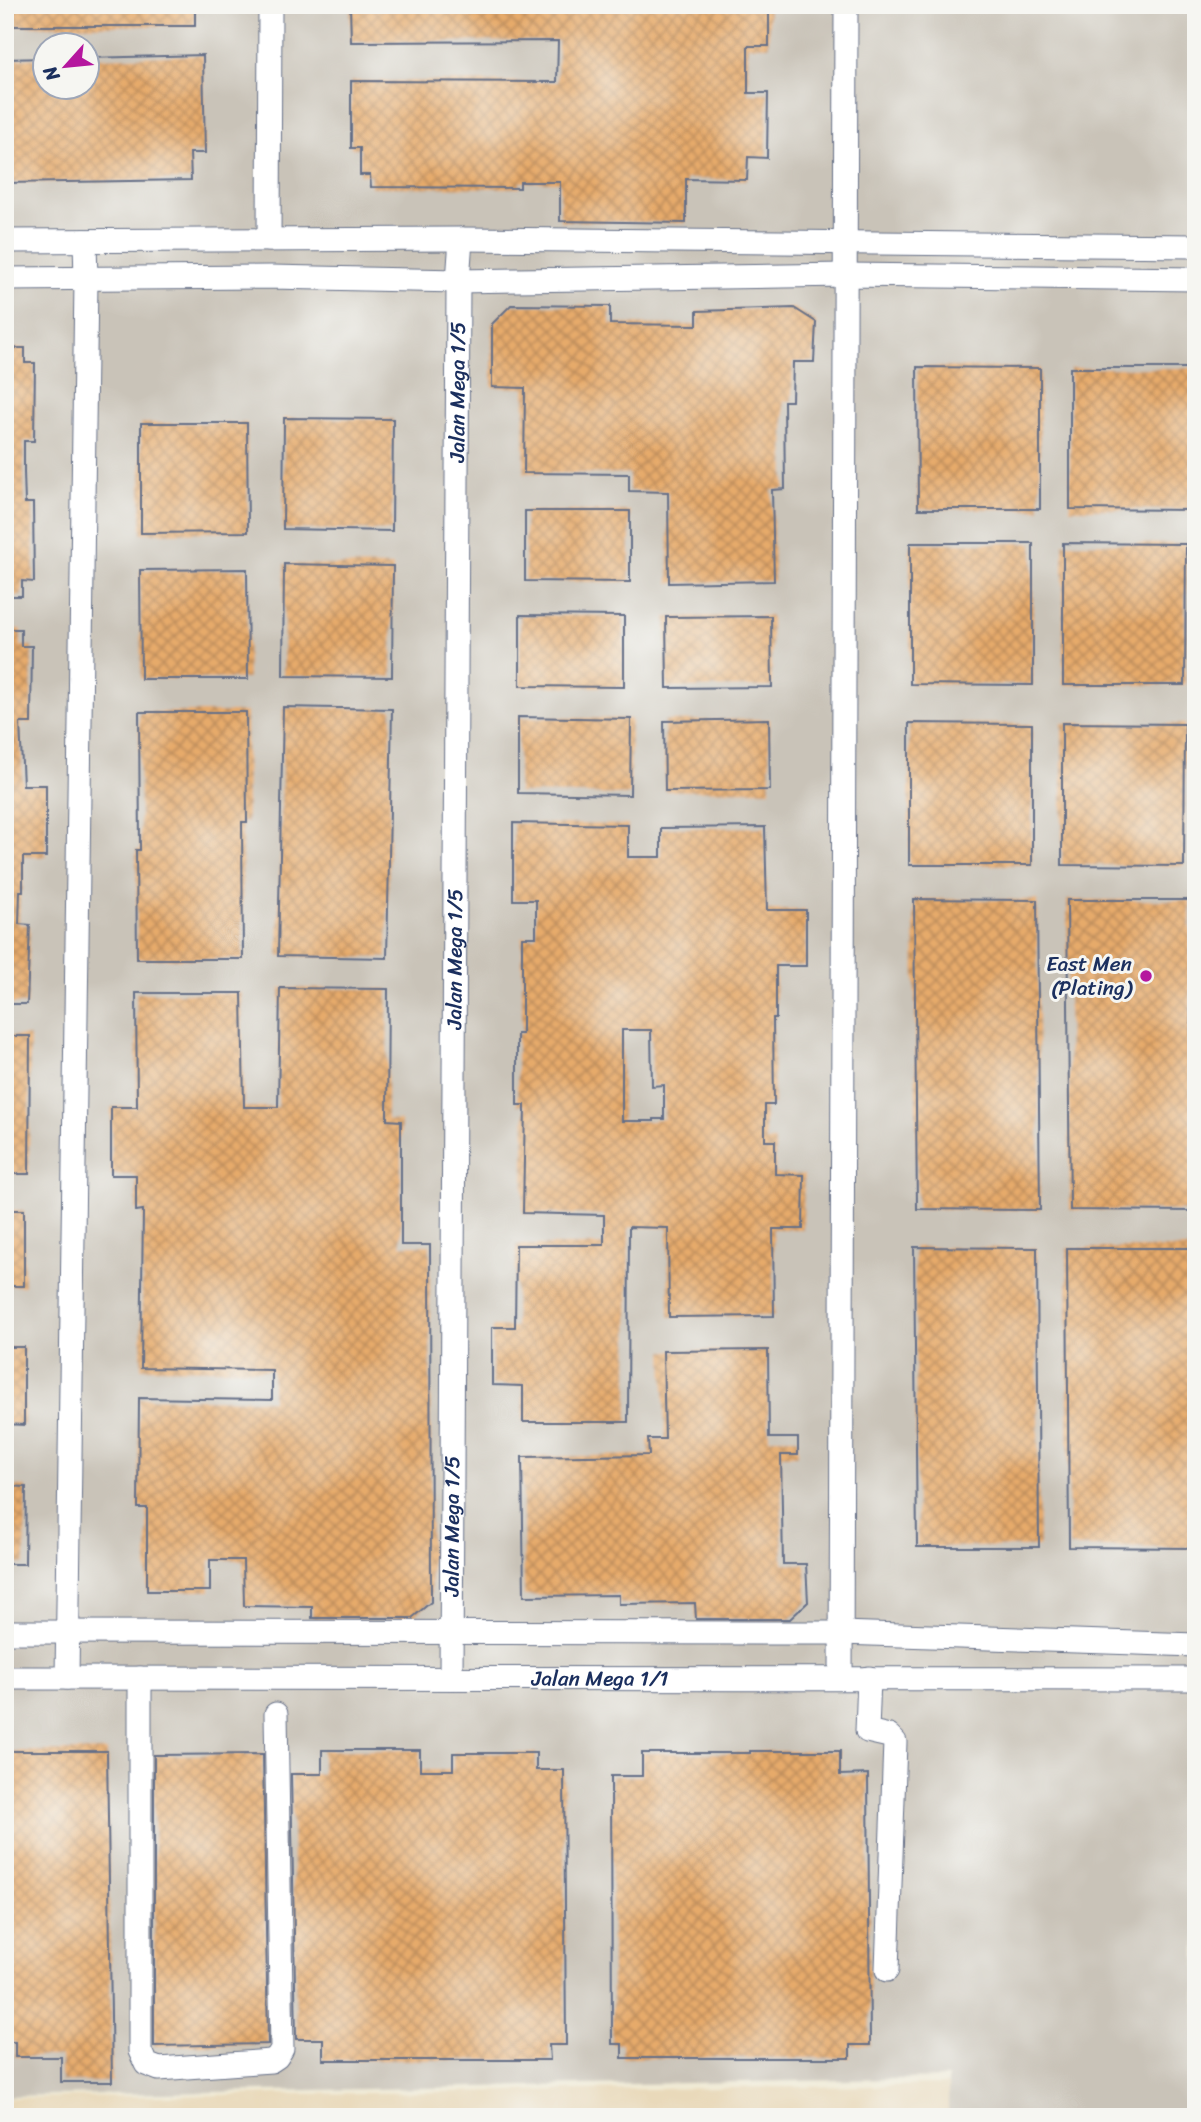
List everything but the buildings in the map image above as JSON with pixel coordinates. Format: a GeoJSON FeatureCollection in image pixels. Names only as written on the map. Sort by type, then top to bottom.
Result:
{"type":"FeatureCollection","features":[{"type":"Feature","properties":{"kind":"street"},"geometry":{"type":"LineString","coordinates":[[269,240],[270,5]]}},
{"type":"Feature","properties":{"kind":"street"},"geometry":{"type":"LineString","coordinates":[[841,1678],[846,5]]}},
{"type":"Feature","properties":{"kind":"street"},"geometry":{"type":"LineString","coordinates":[[5,241],[461,239],[1196,246]]}},
{"type":"Feature","properties":{"kind":"street","name":"Jalan Mega 1/5"},"geometry":{"type":"LineString","coordinates":[[451,1678],[458,281],[461,239]]}},
{"type":"Feature","properties":{"kind":"street"},"geometry":{"type":"LineString","coordinates":[[67,1678],[85,241]]}},
{"type":"Feature","properties":{"kind":"street"},"geometry":{"type":"LineString","coordinates":[[5,279],[271,277],[458,281],[845,275],[1196,279]]}},
{"type":"Feature","properties":{"kind":"street"},"geometry":{"type":"LineString","coordinates":[[5,1632],[841,1633],[1196,1645]]}},
{"type":"Feature","properties":{"kind":"street","name":"Jalan Mega 1/1"},"geometry":{"type":"LineString","coordinates":[[5,1678],[1196,1679]]}},
{"type":"Feature","properties":{"kind":"street"},"geometry":{"type":"LineString","coordinates":[[140,1678],[141,2051],[146,2064],[159,2069],[271,2061],[282,2049],[276,1714]]}},
{"type":"Feature","properties":{"kind":"street"},"geometry":{"type":"LineString","coordinates":[[869,1678],[867,1731],[889,1736],[895,1742],[887,1970]]}},
{"type":"Feature","properties":{"kind":"shaded area"},"geometry":{"type":"Polygon","coordinates":[[[5,5],[1196,5],[1196,2117],[948,2117],[948,2078],[5,2096],[5,5]]]}},
{"type":"Feature","properties":{"kind":"shaded area"},"geometry":{"type":"Polygon","coordinates":[[[948,2085],[948,2117],[5,2117],[5,2098],[948,2085]]]}},
{"type":"Feature","properties":{"kind":"place","name":"East Men (Plating)"},"geometry":{"type":"Point","coordinates":[1146,976]}}]}
